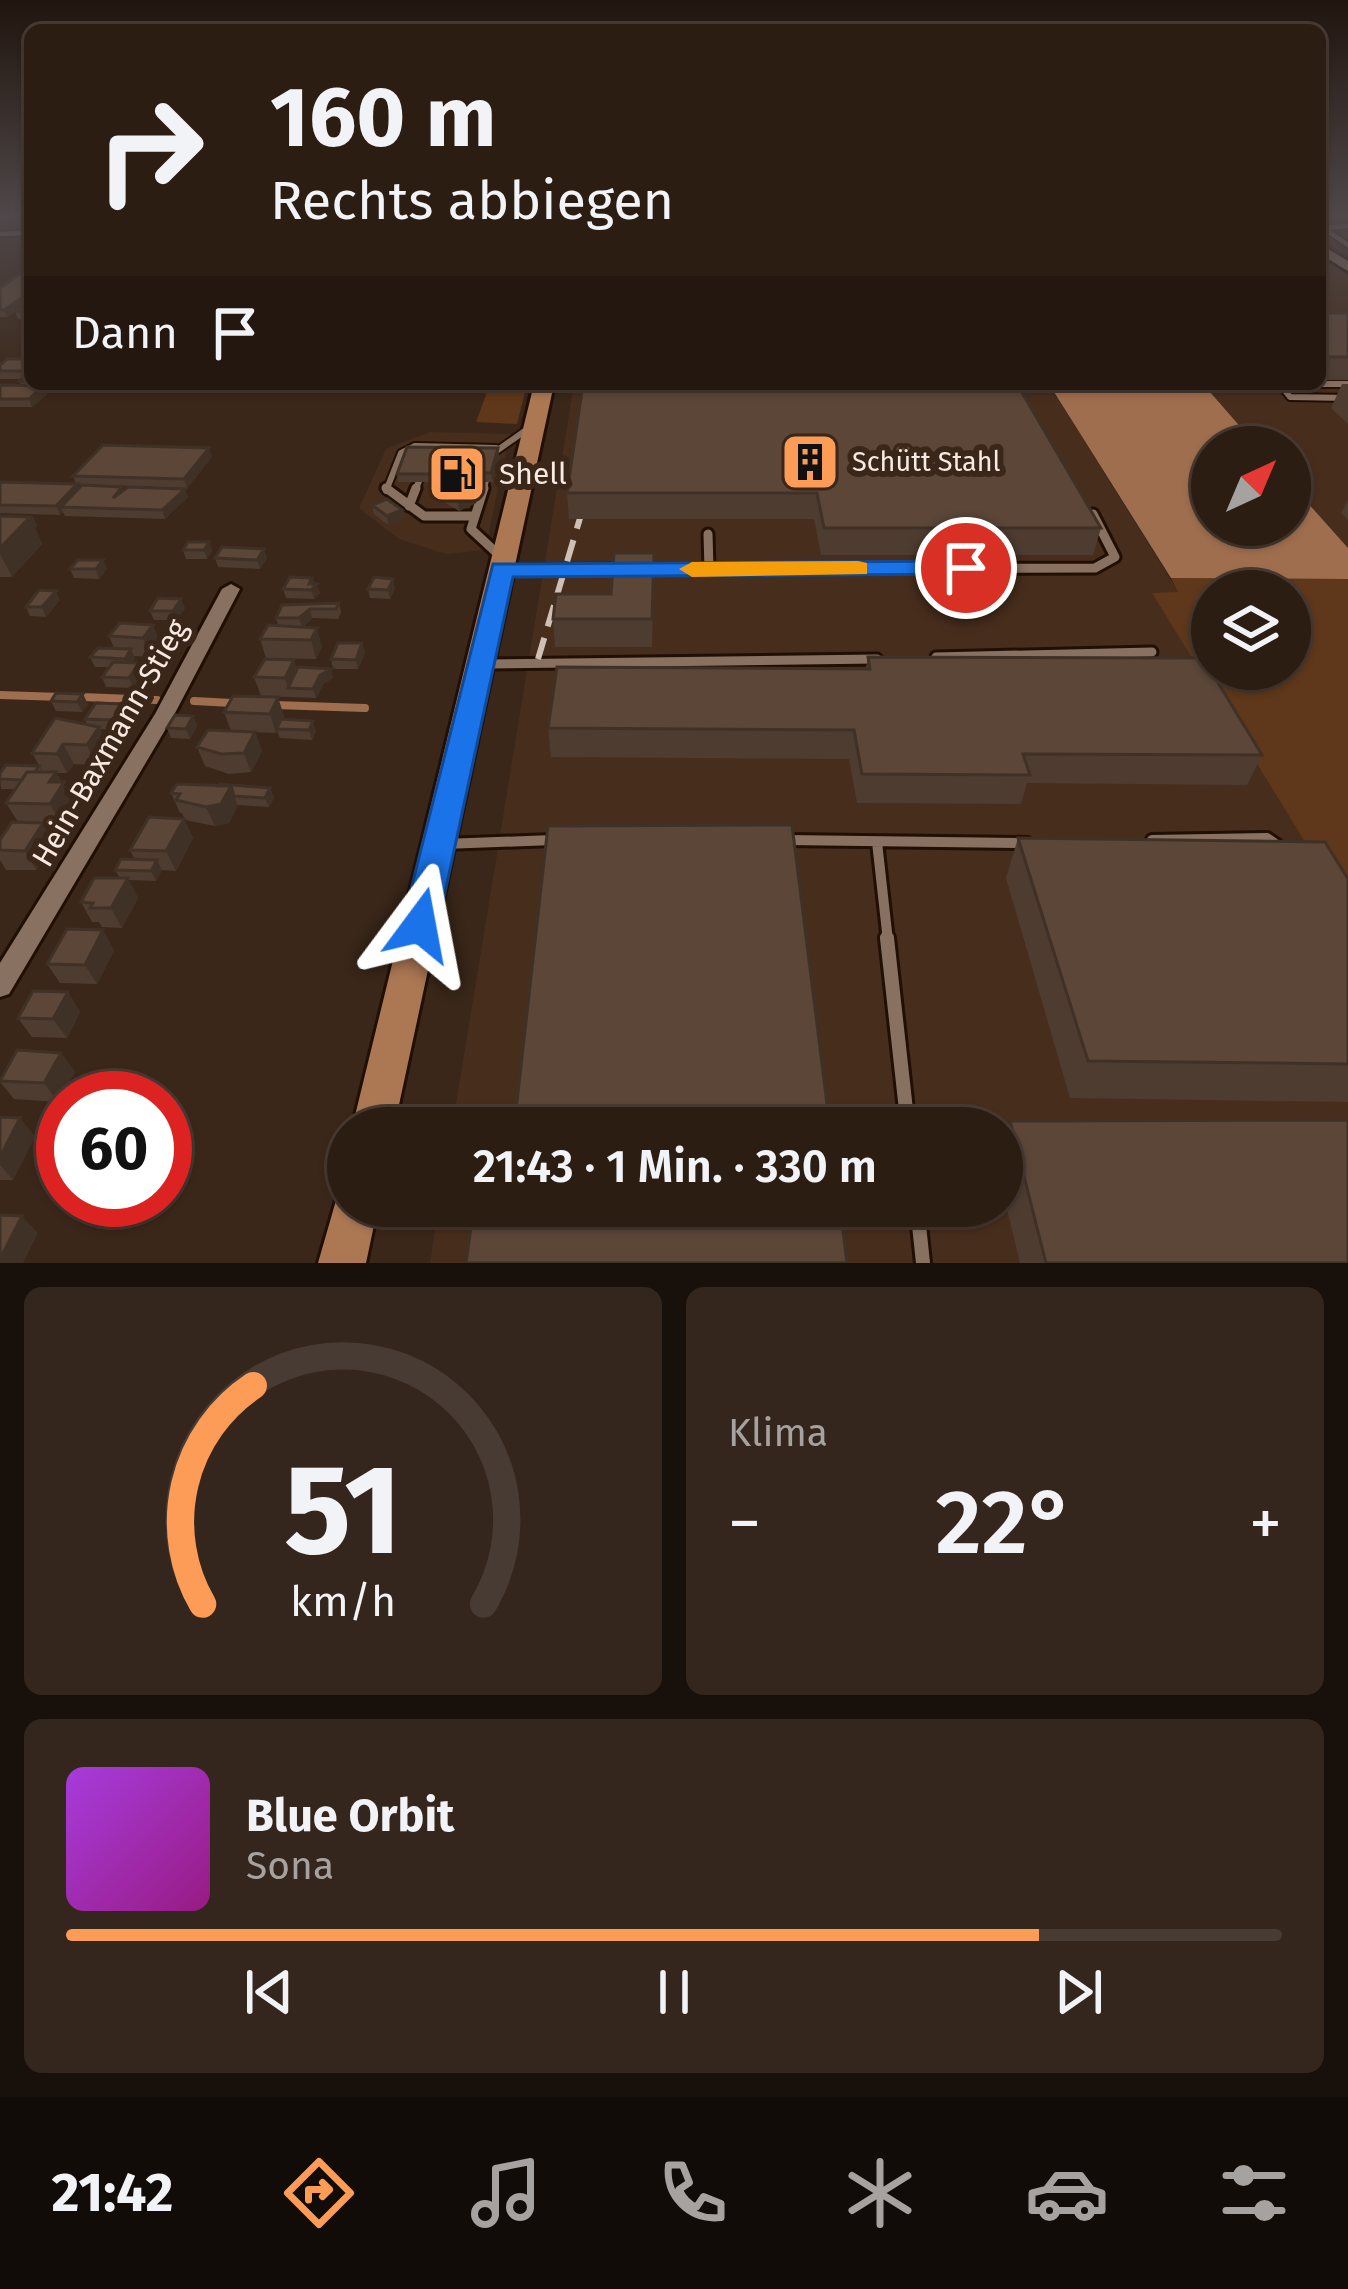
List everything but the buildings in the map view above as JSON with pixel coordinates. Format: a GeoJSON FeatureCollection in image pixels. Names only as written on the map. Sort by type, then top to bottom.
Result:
{"type":"FeatureCollection","features":[{"type":"Feature","properties":{"kind":"main road"},"geometry":{"type":"LineString","coordinates":[[379,1107],[543,390]]}},
{"type":"Feature","properties":{"kind":"main road"},"geometry":{"type":"LineString","coordinates":[[342,1263],[351,1227]]}},
{"type":"Feature","properties":{"kind":"street","name":"Hein-Baxmann-Stieg"},"geometry":{"type":"LineString","coordinates":[[0,986],[164,715],[232,589]]}},
{"type":"Feature","properties":{"kind":"lane"},"geometry":{"type":"LineString","coordinates":[[1281,390],[1290,397],[1348,398]]}},
{"type":"Feature","properties":{"kind":"lane"},"geometry":{"type":"LineString","coordinates":[[475,516],[424,516],[385,490],[400,453],[432,447],[496,448],[534,426]]}},
{"type":"Feature","properties":{"kind":"lane"},"geometry":{"type":"LineString","coordinates":[[409,506],[432,447]]}},
{"type":"Feature","properties":{"kind":"lane"},"geometry":{"type":"LineString","coordinates":[[496,448],[471,529],[503,565],[709,569],[1107,566],[1115,550],[1086,502]]}},
{"type":"Feature","properties":{"kind":"lane"},"geometry":{"type":"LineString","coordinates":[[708,534],[709,569]]}},
{"type":"Feature","properties":{"kind":"lane"},"geometry":{"type":"LineString","coordinates":[[921,658],[1152,652]]}},
{"type":"Feature","properties":{"kind":"lane"},"geometry":{"type":"LineString","coordinates":[[480,664],[898,658]]}},
{"type":"Feature","properties":{"kind":"lane"},"geometry":{"type":"LineString","coordinates":[[1131,841],[1267,838],[1295,859]]}},
{"type":"Feature","properties":{"kind":"lane"},"geometry":{"type":"LineString","coordinates":[[439,844],[578,840]]}},
{"type":"Feature","properties":{"kind":"lane"},"geometry":{"type":"LineString","coordinates":[[758,840],[1040,842]]}},
{"type":"Feature","properties":{"kind":"lane"},"geometry":{"type":"LineString","coordinates":[[877,842],[906,1107]]}},
{"type":"Feature","properties":{"kind":"lane"},"geometry":{"type":"LineString","coordinates":[[919,1227],[923,1263]]}},
{"type":"Feature","properties":{"kind":"shaded area"},"geometry":{"type":"Polygon","coordinates":[[[1326,275],[1348,275],[1348,548],[1311,507],[1311,426],[1240,426],[1208,390],[1326,390],[1326,275]]]}},
{"type":"Feature","properties":{"kind":"shaded area"},"geometry":{"type":"Polygon","coordinates":[[[488,390],[526,390],[517,424],[476,422],[488,390]]]}},
{"type":"Feature","properties":{"kind":"shaded area"},"geometry":{"type":"Polygon","coordinates":[[[573,390],[1053,390],[1179,593],[1153,594],[1191,656],[1191,690],[1212,690],[1348,912],[1348,1263],[430,1263],[436,1227],[1023,1227],[1023,1107],[455,1107],[573,390]]]}},
{"type":"Feature","properties":{"kind":"shaded area"},"geometry":{"type":"Polygon","coordinates":[[[1053,390],[1208,390],[1240,426],[1191,426],[1191,546],[1311,546],[1311,507],[1348,548],[1348,579],[1311,579],[1311,570],[1191,570],[1191,578],[1171,578],[1053,390]]]}},
{"type":"Feature","properties":{"kind":"shaded area"},"geometry":{"type":"Polygon","coordinates":[[[430,432],[510,434],[485,550],[446,554],[399,539],[359,508],[386,449],[430,432]]]}},
{"type":"Feature","properties":{"kind":"shaded area"},"geometry":{"type":"Polygon","coordinates":[[[1171,578],[1191,578],[1191,656],[1152,593],[1178,592],[1171,578]]]}},
{"type":"Feature","properties":{"kind":"shaded area"},"geometry":{"type":"Polygon","coordinates":[[[1311,579],[1348,579],[1348,912],[1212,690],[1311,690],[1311,579]]]}},
{"type":"Feature","properties":{"kind":"waterway"},"geometry":{"type":"LineString","coordinates":[[0,695],[62,697]]}},
{"type":"Feature","properties":{"kind":"waterway"},"geometry":{"type":"LineString","coordinates":[[82,697],[157,700]]}},
{"type":"Feature","properties":{"kind":"waterway"},"geometry":{"type":"LineString","coordinates":[[194,701],[232,703]]}},
{"type":"Feature","properties":{"kind":"waterway"},"geometry":{"type":"LineString","coordinates":[[275,705],[365,708]]}},
{"type":"Feature","properties":{"kind":"railway"},"geometry":{"type":"LineString","coordinates":[[588,491],[589,485]]}},
{"type":"Feature","properties":{"kind":"railway"},"geometry":{"type":"LineString","coordinates":[[538,659],[589,488]]}},
{"type":"Feature","properties":{"kind":"slow traffic"},"geometry":{"type":"LineString","coordinates":[[692,569],[858,569]]}},
{"type":"Feature","properties":{"kind":"place","name":"Schütt Stahl"},"geometry":{"type":"Point","coordinates":[810,462]}},
{"type":"Feature","properties":{"kind":"place","name":"Shell"},"geometry":{"type":"Point","coordinates":[457,474]}},
{"type":"Feature","properties":{"kind":"route"},"geometry":{"type":"LineString","coordinates":[[420,925],[502,570],[966,568]]}}]}
